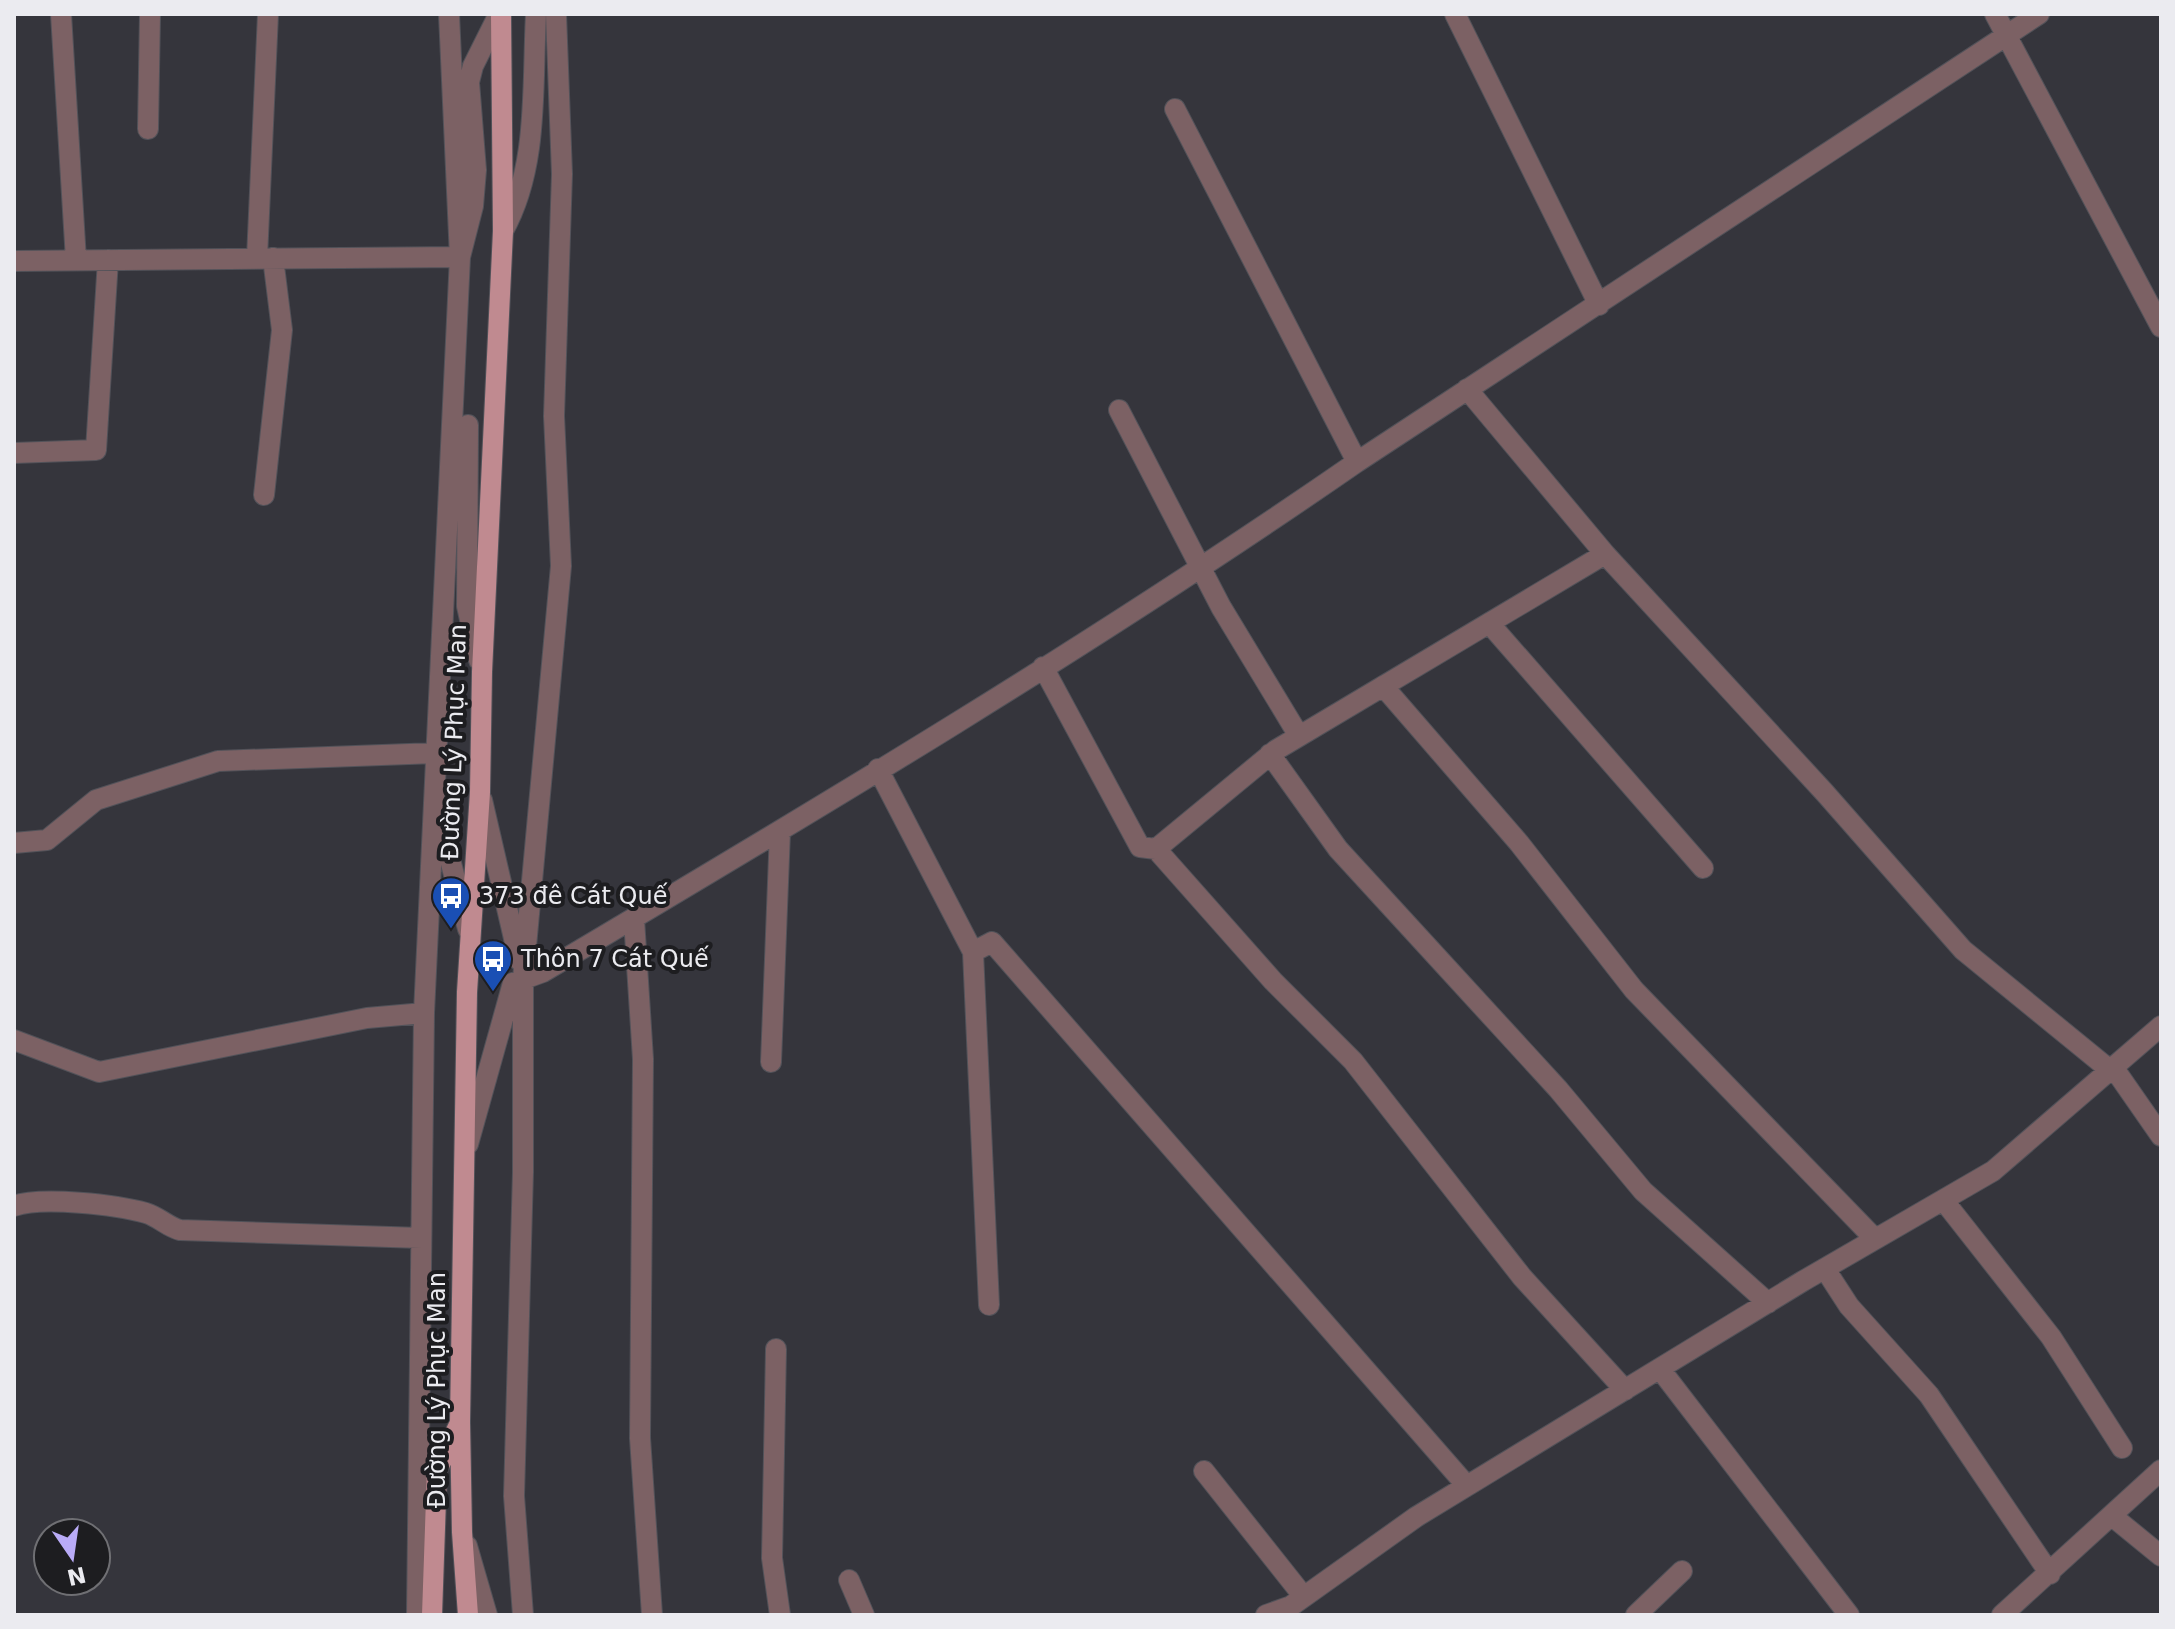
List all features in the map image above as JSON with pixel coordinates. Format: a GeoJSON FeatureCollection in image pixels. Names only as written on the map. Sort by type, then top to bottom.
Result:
{"type":"FeatureCollection","features":[{"type":"Feature","properties":{"kind":"main road","name":"Đường Lý Phục Man"},"geometry":{"type":"LineString","coordinates":[[468,1615],[462,1532],[460,1422],[465,1153],[470,935],[480,792],[482,672],[503,231],[500,14]]}},
{"type":"Feature","properties":{"kind":"main road"},"geometry":{"type":"LineString","coordinates":[[432,1615],[437,1470],[460,1422]]}},
{"type":"Feature","properties":{"kind":"street"},"geometry":{"type":"LineString","coordinates":[[61,14],[76,260]]}},
{"type":"Feature","properties":{"kind":"street"},"geometry":{"type":"LineString","coordinates":[[148,129],[150,14]]}},
{"type":"Feature","properties":{"kind":"street"},"geometry":{"type":"LineString","coordinates":[[264,495],[282,330],[265,258],[268,14]]}},
{"type":"Feature","properties":{"kind":"street"},"geometry":{"type":"LineString","coordinates":[[417,1615],[424,1013],[460,286],[449,14]]}},
{"type":"Feature","properties":{"kind":"street"},"geometry":{"type":"LineString","coordinates":[[460,257],[473,206],[476,170],[469,82],[473,66],[500,14]]}},
{"type":"Feature","properties":{"kind":"street"},"geometry":{"type":"LineString","coordinates":[[503,231],[520,201],[526,170],[536,14]]}},
{"type":"Feature","properties":{"kind":"street"},"geometry":{"type":"LineString","coordinates":[[523,1615],[514,1496],[523,1172],[523,979],[561,566],[554,416],[562,174],[556,14]]}},
{"type":"Feature","properties":{"kind":"street"},"geometry":{"type":"LineString","coordinates":[[1455,14],[1599,305]]}},
{"type":"Feature","properties":{"kind":"street"},"geometry":{"type":"LineString","coordinates":[[1995,14],[2161,327]]}},
{"type":"Feature","properties":{"kind":"street"},"geometry":{"type":"LineString","coordinates":[[465,1153],[513,983],[543,972],[634,919],[1201,570],[1467,389],[2039,14]]}},
{"type":"Feature","properties":{"kind":"street"},"geometry":{"type":"LineString","coordinates":[[1175,109],[1357,462]]}},
{"type":"Feature","properties":{"kind":"street"},"geometry":{"type":"LineString","coordinates":[[14,261],[460,257]]}},
{"type":"Feature","properties":{"kind":"street"},"geometry":{"type":"LineString","coordinates":[[14,453],[96,450],[108,260]]}},
{"type":"Feature","properties":{"kind":"street"},"geometry":{"type":"LineString","coordinates":[[460,286],[469,396],[467,606],[482,672]]}},
{"type":"Feature","properties":{"kind":"street"},"geometry":{"type":"LineString","coordinates":[[1467,389],[1605,554],[1825,793],[1963,950],[2111,1069],[2161,1136]]}},
{"type":"Feature","properties":{"kind":"street"},"geometry":{"type":"LineString","coordinates":[[1119,410],[1201,570],[1299,736]]}},
{"type":"Feature","properties":{"kind":"street"},"geometry":{"type":"LineString","coordinates":[[1156,849],[1270,754],[1605,554]]}},
{"type":"Feature","properties":{"kind":"street"},"geometry":{"type":"LineString","coordinates":[[1489,623],[1703,868]]}},
{"type":"Feature","properties":{"kind":"street"},"geometry":{"type":"LineString","coordinates":[[1043,667],[1140,847],[1156,849],[1273,981],[1353,1061],[1522,1277],[1625,1390]]}},
{"type":"Feature","properties":{"kind":"street"},"geometry":{"type":"LineString","coordinates":[[1383,686],[1519,843],[1634,990],[1875,1239]]}},
{"type":"Feature","properties":{"kind":"street"},"geometry":{"type":"LineString","coordinates":[[14,843],[47,840],[96,800],[218,761],[436,753]]}},
{"type":"Feature","properties":{"kind":"street"},"geometry":{"type":"LineString","coordinates":[[1270,754],[1338,849],[1558,1089],[1643,1191],[1768,1303]]}},
{"type":"Feature","properties":{"kind":"street"},"geometry":{"type":"LineString","coordinates":[[878,769],[973,952],[989,1305]]}},
{"type":"Feature","properties":{"kind":"street"},"geometry":{"type":"LineString","coordinates":[[480,792],[523,979]]}},
{"type":"Feature","properties":{"kind":"street"},"geometry":{"type":"LineString","coordinates":[[433,794],[470,935]]}},
{"type":"Feature","properties":{"kind":"street"},"geometry":{"type":"LineString","coordinates":[[771,1062],[780,831]]}},
{"type":"Feature","properties":{"kind":"street"},"geometry":{"type":"LineString","coordinates":[[634,919],[643,1059],[640,1438],[652,1615]]}},
{"type":"Feature","properties":{"kind":"street"},"geometry":{"type":"LineString","coordinates":[[973,952],[992,942],[1467,1486]]}},
{"type":"Feature","properties":{"kind":"street"},"geometry":{"type":"LineString","coordinates":[[14,1040],[99,1072],[367,1018],[424,1013]]}},
{"type":"Feature","properties":{"kind":"street"},"geometry":{"type":"LineString","coordinates":[[1266,1615],[1298,1606],[1416,1517],[1768,1303],[1993,1171],[2161,1026]]}},
{"type":"Feature","properties":{"kind":"street"},"geometry":{"type":"LineString","coordinates":[[14,1206],[36,1201],[130,1209],[158,1217],[180,1230],[421,1238]]}},
{"type":"Feature","properties":{"kind":"street"},"geometry":{"type":"LineString","coordinates":[[1944,1201],[2051,1337],[2122,1448]]}},
{"type":"Feature","properties":{"kind":"street"},"geometry":{"type":"LineString","coordinates":[[1825,1269],[1849,1306],[1929,1395],[2050,1574]]}},
{"type":"Feature","properties":{"kind":"street"},"geometry":{"type":"LineString","coordinates":[[776,1349],[772,1558],[780,1615]]}},
{"type":"Feature","properties":{"kind":"street"},"geometry":{"type":"LineString","coordinates":[[1660,1369],[1849,1615]]}},
{"type":"Feature","properties":{"kind":"street"},"geometry":{"type":"LineString","coordinates":[[2002,1615],[2161,1470]]}},
{"type":"Feature","properties":{"kind":"street"},"geometry":{"type":"LineString","coordinates":[[1204,1471],[1298,1606]]}},
{"type":"Feature","properties":{"kind":"street"},"geometry":{"type":"LineString","coordinates":[[2112,1516],[2161,1556]]}},
{"type":"Feature","properties":{"kind":"street"},"geometry":{"type":"LineString","coordinates":[[462,1532],[487,1615]]}},
{"type":"Feature","properties":{"kind":"street"},"geometry":{"type":"LineString","coordinates":[[1636,1615],[1682,1571]]}},
{"type":"Feature","properties":{"kind":"street"},"geometry":{"type":"LineString","coordinates":[[849,1580],[864,1615]]}},
{"type":"Feature","properties":{"kind":"place","name":"373 đê Cát Quế"},"geometry":{"type":"Point","coordinates":[451,930]}},
{"type":"Feature","properties":{"kind":"place","name":"Thôn 7 Cát Quế"},"geometry":{"type":"Point","coordinates":[493,993]}}]}
